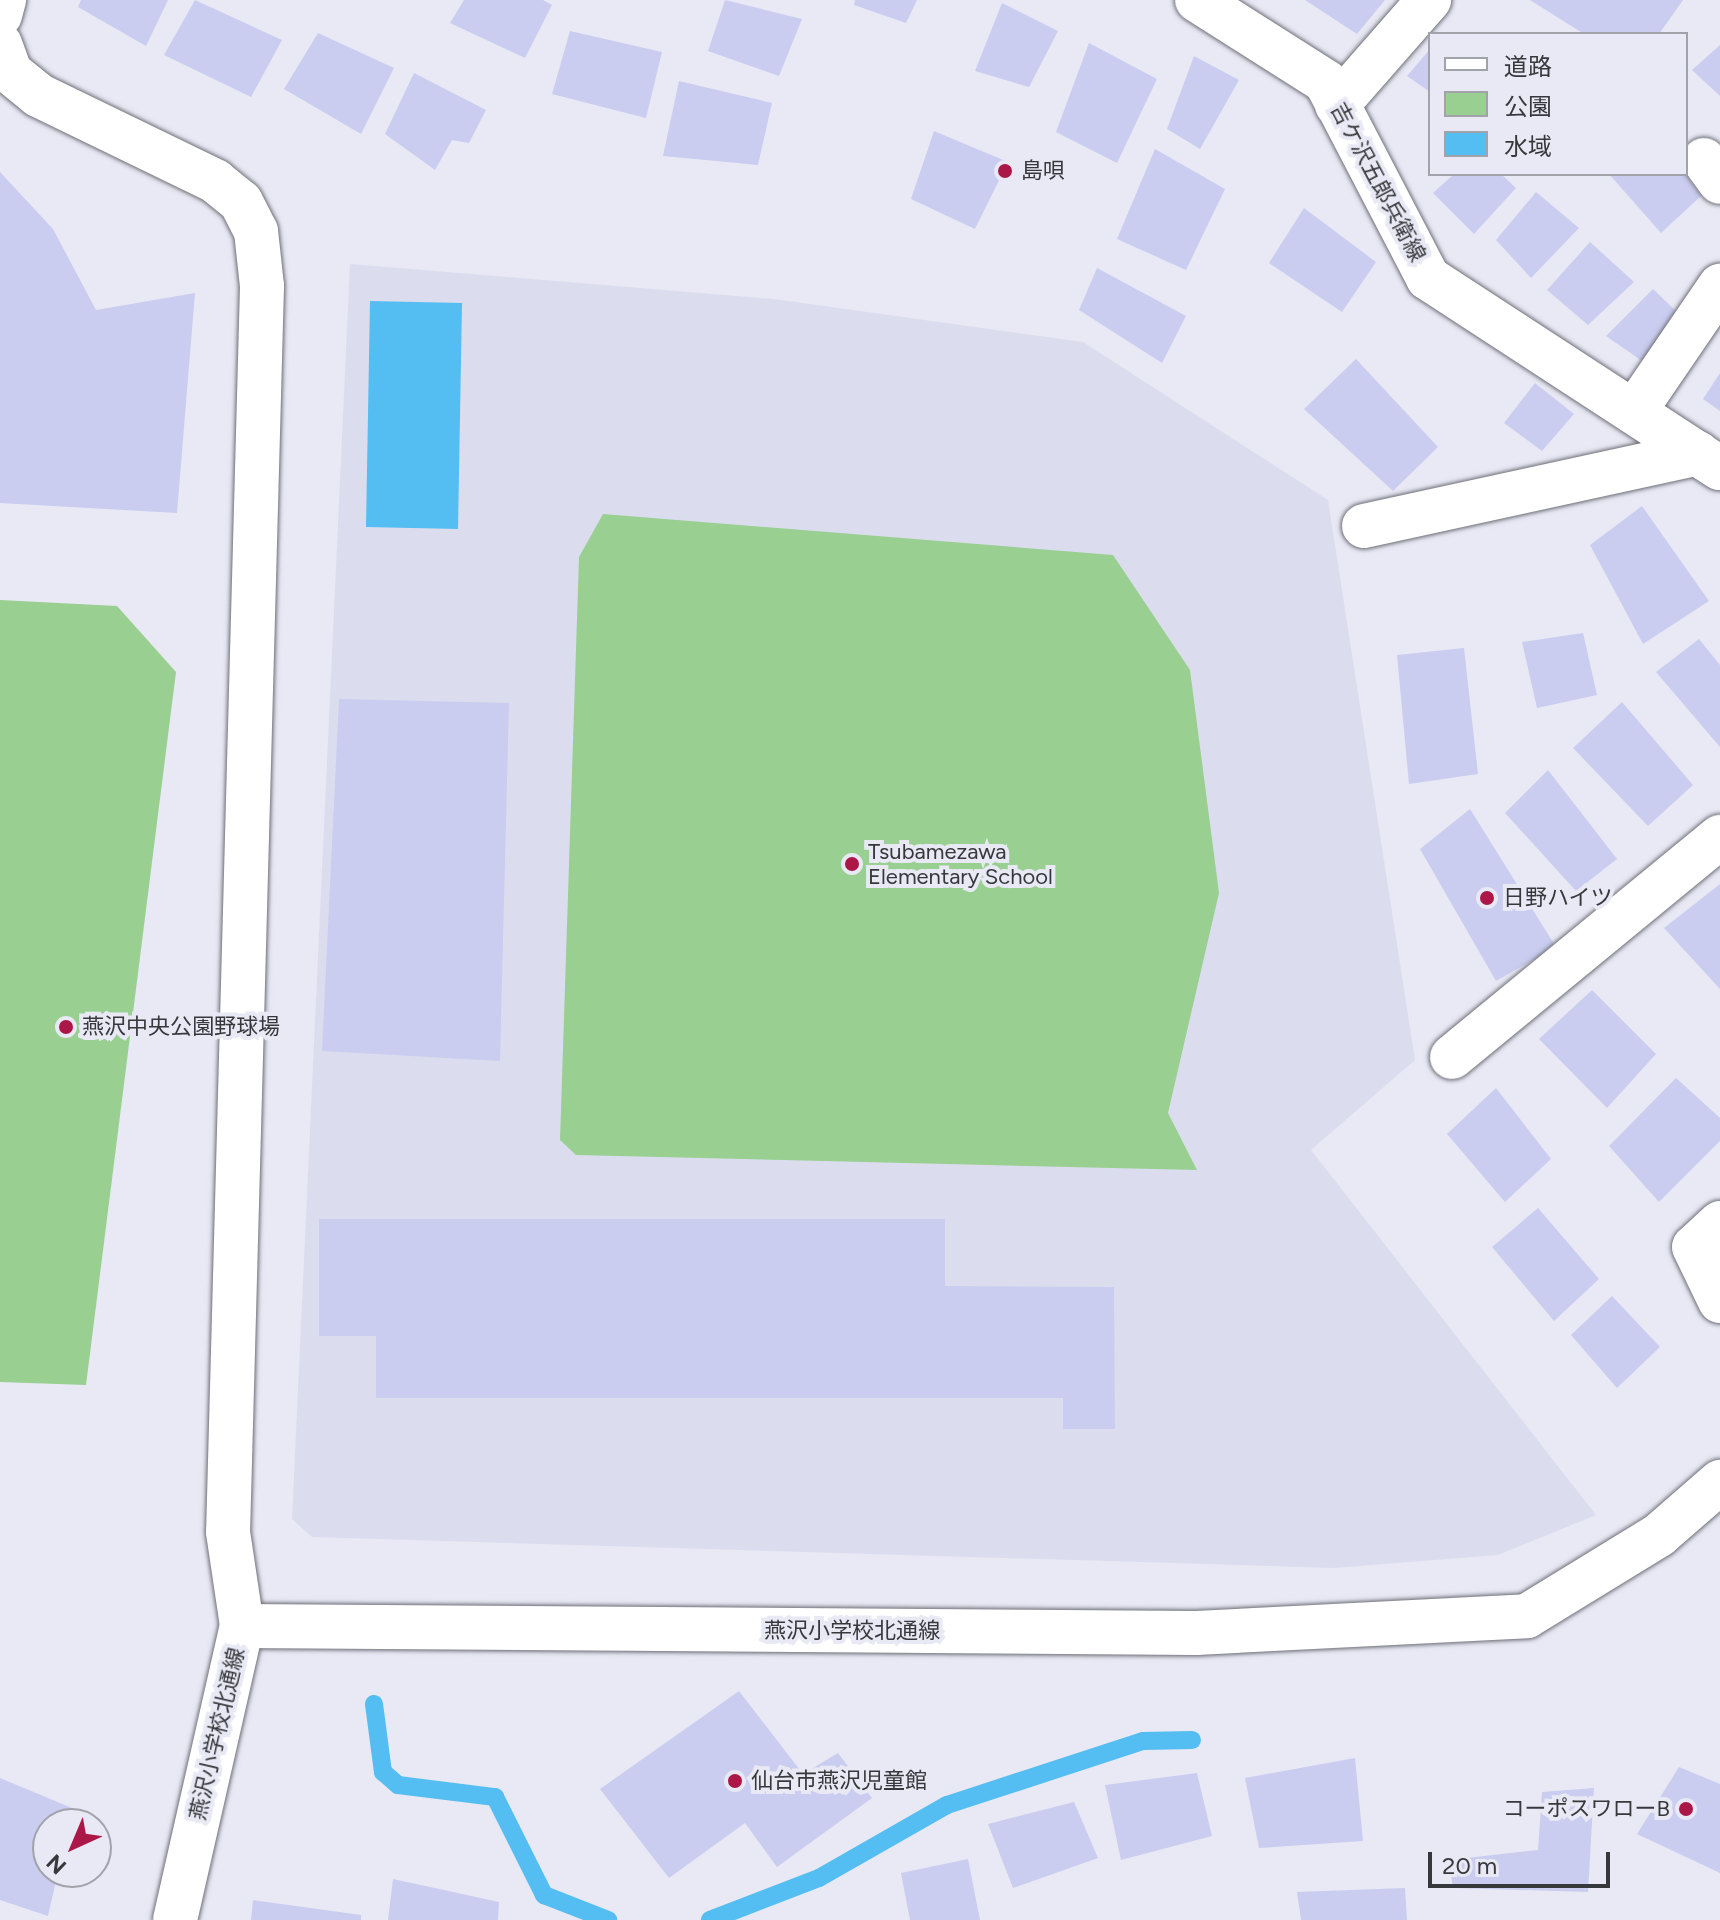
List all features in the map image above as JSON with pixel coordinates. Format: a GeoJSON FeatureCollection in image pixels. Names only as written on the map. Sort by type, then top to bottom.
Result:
{"type":"FeatureCollection","features":[{"type":"Feature","properties":{"kind":"street"},"geometry":{"type":"LineString","coordinates":[[0,15],[4,0]]}},
{"type":"Feature","properties":{"kind":"street","name":"吉ケ沢五郎兵衛線"},"geometry":{"type":"LineString","coordinates":[[1197,0],[1326,82],[1428,278],[1709,461]]}},
{"type":"Feature","properties":{"kind":"street"},"geometry":{"type":"LineString","coordinates":[[1337,105],[1429,0]]}},
{"type":"Feature","properties":{"kind":"street"},"geometry":{"type":"LineString","coordinates":[[0,44],[10,72],[38,95],[215,181],[241,202],[256,231],[262,286],[228,1532],[242,1626]]}},
{"type":"Feature","properties":{"kind":"street"},"geometry":{"type":"LineString","coordinates":[[1634,412],[1720,286]]}},
{"type":"Feature","properties":{"kind":"street"},"geometry":{"type":"LineString","coordinates":[[1364,526],[1709,461]]}},
{"type":"Feature","properties":{"kind":"street"},"geometry":{"type":"LineString","coordinates":[[1452,1057],[1720,837]]}},
{"type":"Feature","properties":{"kind":"street"},"geometry":{"type":"LineString","coordinates":[[1720,1223],[1694,1247],[1720,1301]]}},
{"type":"Feature","properties":{"kind":"street","name":"燕沢小学校北通線"},"geometry":{"type":"LineString","coordinates":[[175,1920],[242,1626],[1196,1633],[1527,1616],[1659,1535],[1720,1482]]}},
{"type":"Feature","properties":{"kind":"shaded area","name":"Tsubamezawa Elementary School"},"geometry":{"type":"Polygon","coordinates":[[[350,264],[774,299],[1083,342],[1328,500],[1415,1060],[1311,1150],[1596,1515],[1498,1555],[1334,1568],[312,1537],[292,1519],[350,264]]]}},
{"type":"Feature","properties":{"kind":"green space"},"geometry":{"type":"Polygon","coordinates":[[[603,514],[1113,555],[1190,670],[1219,893],[1168,1113],[1197,1170],[576,1155],[560,1140],[579,557],[603,514]]]}},
{"type":"Feature","properties":{"kind":"green space","name":"燕沢中央公園野球場"},"geometry":{"type":"Polygon","coordinates":[[[0,600],[117,606],[176,672],[86,1385],[0,1382],[0,600]]]}},
{"type":"Feature","properties":{"kind":"water"},"geometry":{"type":"Polygon","coordinates":[[[370,301],[462,303],[458,529],[366,527],[370,301]]]}},
{"type":"Feature","properties":{"kind":"building"},"geometry":{"type":"Polygon","coordinates":[[[81,0],[168,0],[146,46],[78,7],[81,0]]]}},
{"type":"Feature","properties":{"kind":"building"},"geometry":{"type":"Polygon","coordinates":[[[195,0],[282,40],[251,97],[164,55],[195,0]]]}},
{"type":"Feature","properties":{"kind":"building"},"geometry":{"type":"Polygon","coordinates":[[[464,0],[543,0],[552,5],[525,58],[450,23],[464,0]]]}},
{"type":"Feature","properties":{"kind":"building"},"geometry":{"type":"Polygon","coordinates":[[[725,0],[802,19],[779,76],[708,51],[725,0]]]}},
{"type":"Feature","properties":{"kind":"building"},"geometry":{"type":"Polygon","coordinates":[[[855,0],[917,0],[906,23],[854,5],[855,0]]]}},
{"type":"Feature","properties":{"kind":"building"},"geometry":{"type":"Polygon","coordinates":[[[1305,0],[1385,0],[1357,34],[1305,0]]]}},
{"type":"Feature","properties":{"kind":"building"},"geometry":{"type":"Polygon","coordinates":[[[1530,0],[1683,0],[1660,32],[1581,32],[1530,0]]]}},
{"type":"Feature","properties":{"kind":"building"},"geometry":{"type":"Polygon","coordinates":[[[1002,3],[1058,31],[1029,87],[975,71],[1002,3]]]}},
{"type":"Feature","properties":{"kind":"building"},"geometry":{"type":"Polygon","coordinates":[[[570,31],[662,52],[646,118],[552,94],[570,31]]]}},
{"type":"Feature","properties":{"kind":"building"},"geometry":{"type":"Polygon","coordinates":[[[318,33],[394,68],[361,134],[284,89],[318,33]]]}},
{"type":"Feature","properties":{"kind":"building"},"geometry":{"type":"Polygon","coordinates":[[[1089,43],[1157,79],[1117,163],[1056,132],[1089,43]]]}},
{"type":"Feature","properties":{"kind":"building"},"geometry":{"type":"Polygon","coordinates":[[[1720,45],[1720,96],[1692,70],[1720,45]]]}},
{"type":"Feature","properties":{"kind":"building"},"geometry":{"type":"Polygon","coordinates":[[[1428,51],[1428,91],[1407,76],[1428,51]]]}},
{"type":"Feature","properties":{"kind":"building"},"geometry":{"type":"Polygon","coordinates":[[[1194,56],[1239,80],[1200,149],[1167,129],[1194,56]]]}},
{"type":"Feature","properties":{"kind":"building"},"geometry":{"type":"Polygon","coordinates":[[[414,73],[486,110],[469,143],[452,140],[435,170],[385,134],[414,73]]]}},
{"type":"Feature","properties":{"kind":"building"},"geometry":{"type":"Polygon","coordinates":[[[679,81],[772,103],[758,165],[663,156],[679,81]]]}},
{"type":"Feature","properties":{"kind":"building"},"geometry":{"type":"Polygon","coordinates":[[[934,131],[1008,162],[975,229],[911,199],[934,131]]]}},
{"type":"Feature","properties":{"kind":"building"},"geometry":{"type":"Polygon","coordinates":[[[1155,149],[1225,189],[1186,270],[1117,239],[1155,149]]]}},
{"type":"Feature","properties":{"kind":"building"},"geometry":{"type":"Polygon","coordinates":[[[0,172],[53,229],[96,310],[195,293],[177,513],[0,503],[0,172]]]}},
{"type":"Feature","properties":{"kind":"building"},"geometry":{"type":"Polygon","coordinates":[[[1452,176],[1503,176],[1516,188],[1474,234],[1433,193],[1452,176]]]}},
{"type":"Feature","properties":{"kind":"building"},"geometry":{"type":"Polygon","coordinates":[[[1611,176],[1686,176],[1701,196],[1661,233],[1611,176]]]}},
{"type":"Feature","properties":{"kind":"building"},"geometry":{"type":"Polygon","coordinates":[[[1536,192],[1579,228],[1531,278],[1496,240],[1536,192]]]}},
{"type":"Feature","properties":{"kind":"building"},"geometry":{"type":"Polygon","coordinates":[[[1304,208],[1376,262],[1342,312],[1269,263],[1304,208]]]}},
{"type":"Feature","properties":{"kind":"building"},"geometry":{"type":"Polygon","coordinates":[[[1590,242],[1634,282],[1588,325],[1547,290],[1590,242]]]}},
{"type":"Feature","properties":{"kind":"building"},"geometry":{"type":"Polygon","coordinates":[[[1097,268],[1186,316],[1162,363],[1079,310],[1097,268]]]}},
{"type":"Feature","properties":{"kind":"building"},"geometry":{"type":"Polygon","coordinates":[[[1653,289],[1680,315],[1642,361],[1606,336],[1653,289]]]}},
{"type":"Feature","properties":{"kind":"building"},"geometry":{"type":"Polygon","coordinates":[[[1356,359],[1438,447],[1393,491],[1304,409],[1356,359]]]}},
{"type":"Feature","properties":{"kind":"building"},"geometry":{"type":"Polygon","coordinates":[[[1720,373],[1720,411],[1703,399],[1720,373]]]}},
{"type":"Feature","properties":{"kind":"building"},"geometry":{"type":"Polygon","coordinates":[[[1535,383],[1574,414],[1542,451],[1504,423],[1535,383]]]}},
{"type":"Feature","properties":{"kind":"building"},"geometry":{"type":"Polygon","coordinates":[[[1642,506],[1709,601],[1643,644],[1590,545],[1642,506]]]}},
{"type":"Feature","properties":{"kind":"building"},"geometry":{"type":"Polygon","coordinates":[[[1583,633],[1597,695],[1537,708],[1522,642],[1583,633]]]}},
{"type":"Feature","properties":{"kind":"building"},"geometry":{"type":"Polygon","coordinates":[[[1699,639],[1720,665],[1720,747],[1656,672],[1699,639]]]}},
{"type":"Feature","properties":{"kind":"building"},"geometry":{"type":"Polygon","coordinates":[[[1464,648],[1478,774],[1409,784],[1397,655],[1464,648]]]}},
{"type":"Feature","properties":{"kind":"building"},"geometry":{"type":"Polygon","coordinates":[[[339,699],[509,703],[500,1061],[322,1051],[339,699]]]}},
{"type":"Feature","properties":{"kind":"building"},"geometry":{"type":"Polygon","coordinates":[[[1622,702],[1693,785],[1648,826],[1573,748],[1622,702]]]}},
{"type":"Feature","properties":{"kind":"building"},"geometry":{"type":"Polygon","coordinates":[[[1548,770],[1617,859],[1576,891],[1505,813],[1548,770]]]}},
{"type":"Feature","properties":{"kind":"building","name":"日野ハイツ"},"geometry":{"type":"Polygon","coordinates":[[[1470,809],[1556,947],[1496,981],[1420,849],[1470,809]]]}},
{"type":"Feature","properties":{"kind":"building"},"geometry":{"type":"Polygon","coordinates":[[[1720,884],[1720,989],[1664,928],[1720,884]]]}},
{"type":"Feature","properties":{"kind":"building"},"geometry":{"type":"Polygon","coordinates":[[[1592,990],[1656,1054],[1607,1108],[1539,1039],[1592,990]]]}},
{"type":"Feature","properties":{"kind":"building"},"geometry":{"type":"Polygon","coordinates":[[[1676,1078],[1720,1118],[1720,1141],[1659,1202],[1609,1146],[1676,1078]]]}},
{"type":"Feature","properties":{"kind":"building"},"geometry":{"type":"Polygon","coordinates":[[[1496,1088],[1551,1159],[1505,1202],[1447,1134],[1496,1088]]]}},
{"type":"Feature","properties":{"kind":"building"},"geometry":{"type":"Polygon","coordinates":[[[1538,1208],[1599,1279],[1554,1321],[1492,1247],[1538,1208]]]}},
{"type":"Feature","properties":{"kind":"building"},"geometry":{"type":"Polygon","coordinates":[[[319,1219],[945,1219],[945,1286],[1114,1287],[1115,1429],[1063,1429],[1063,1398],[376,1398],[376,1336],[319,1336],[319,1219]]]}},
{"type":"Feature","properties":{"kind":"building"},"geometry":{"type":"Polygon","coordinates":[[[1612,1296],[1660,1347],[1617,1388],[1571,1335],[1612,1296]]]}},
{"type":"Feature","properties":{"kind":"building","name":"仙台市燕沢児童館"},"geometry":{"type":"Polygon","coordinates":[[[739,1691],[803,1774],[838,1753],[872,1798],[777,1867],[745,1823],[669,1878],[600,1789],[739,1691]]]}},
{"type":"Feature","properties":{"kind":"building"},"geometry":{"type":"Polygon","coordinates":[[[1355,1758],[1363,1841],[1259,1848],[1245,1778],[1355,1758]]]}},
{"type":"Feature","properties":{"kind":"building","name":"コーポスワローB"},"geometry":{"type":"Polygon","coordinates":[[[1679,1767],[1720,1784],[1720,1873],[1637,1834],[1679,1767]]]}},
{"type":"Feature","properties":{"kind":"building"},"geometry":{"type":"Polygon","coordinates":[[[1197,1773],[1212,1836],[1121,1860],[1105,1785],[1197,1773]]]}},
{"type":"Feature","properties":{"kind":"building"},"geometry":{"type":"Polygon","coordinates":[[[0,1778],[72,1808],[32,1808],[32,1888],[54,1888],[48,1916],[0,1900],[0,1778]]]}},
{"type":"Feature","properties":{"kind":"building"},"geometry":{"type":"Polygon","coordinates":[[[1594,1788],[1588,1892],[1453,1888],[1449,1860],[1538,1850],[1542,1792],[1594,1788]]]}},
{"type":"Feature","properties":{"kind":"building"},"geometry":{"type":"Polygon","coordinates":[[[1074,1802],[1098,1858],[1013,1888],[988,1824],[1074,1802]]]}},
{"type":"Feature","properties":{"kind":"building"},"geometry":{"type":"Polygon","coordinates":[[[968,1859],[980,1920],[910,1920],[901,1873],[968,1859]]]}},
{"type":"Feature","properties":{"kind":"building"},"geometry":{"type":"Polygon","coordinates":[[[393,1879],[499,1902],[498,1920],[388,1920],[393,1879]]]}},
{"type":"Feature","properties":{"kind":"building"},"geometry":{"type":"Polygon","coordinates":[[[1405,1888],[1407,1920],[1301,1920],[1297,1892],[1405,1888]]]}},
{"type":"Feature","properties":{"kind":"building"},"geometry":{"type":"Polygon","coordinates":[[[253,1900],[361,1915],[361,1920],[251,1920],[253,1900]]]}},
{"type":"Feature","properties":{"kind":"waterway"},"geometry":{"type":"LineString","coordinates":[[374,1704],[383,1772],[398,1785],[495,1797],[544,1895],[608,1920]]}},
{"type":"Feature","properties":{"kind":"waterway"},"geometry":{"type":"LineString","coordinates":[[710,1920],[819,1878],[947,1805],[1143,1741],[1192,1740]]}},
{"type":"Feature","properties":{"kind":"place","name":"島唄"},"geometry":{"type":"Point","coordinates":[1005,171]}},
{"type":"Feature","properties":{"kind":"place","name":"Tsubamezawa Elementary School"},"geometry":{"type":"Point","coordinates":[852,864]}},
{"type":"Feature","properties":{"kind":"place","name":"日野ハイツ"},"geometry":{"type":"Point","coordinates":[1487,898]}},
{"type":"Feature","properties":{"kind":"place","name":"燕沢中央公園野球場"},"geometry":{"type":"Point","coordinates":[66,1027]}},
{"type":"Feature","properties":{"kind":"place","name":"仙台市燕沢児童館"},"geometry":{"type":"Point","coordinates":[735,1781]}},
{"type":"Feature","properties":{"kind":"place","name":"コーポスワローB"},"geometry":{"type":"Point","coordinates":[1686,1809]}}]}
